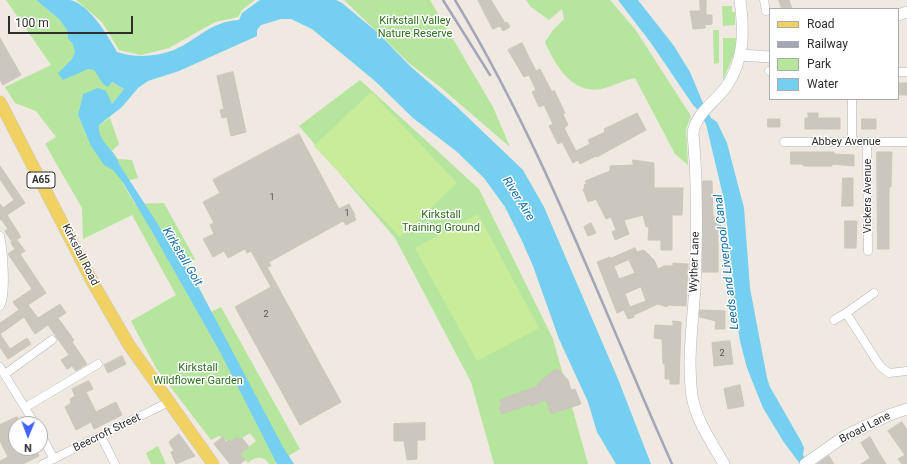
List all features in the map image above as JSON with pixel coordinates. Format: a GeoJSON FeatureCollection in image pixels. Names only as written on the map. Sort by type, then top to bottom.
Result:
{"type":"FeatureCollection","features":[{"type":"Feature","properties":{"kind":"main road","name":"Kirkstall Road"},"geometry":{"type":"LineString","coordinates":[[1,104],[93,283],[129,344],[171,401]]}},
{"type":"Feature","properties":{"kind":"main road","name":"A65"},"geometry":{"type":"LineString","coordinates":[[171,401],[213,464]]}},
{"type":"Feature","properties":{"kind":"street","name":"Wyther Lane"},"geometry":{"type":"LineString","coordinates":[[724,464],[708,436],[692,396],[690,344],[695,287],[697,200],[694,128],[697,121],[727,86],[737,67],[741,55],[742,15],[740,0]]}},
{"type":"Feature","properties":{"kind":"street"},"geometry":{"type":"LineString","coordinates":[[764,0],[766,11]]}},
{"type":"Feature","properties":{"kind":"street"},"geometry":{"type":"LineString","coordinates":[[741,55],[769,57]]}},
{"type":"Feature","properties":{"kind":"street"},"geometry":{"type":"LineString","coordinates":[[852,100],[852,142]]}},
{"type":"Feature","properties":{"kind":"street","name":"Abbey Avenue"},"geometry":{"type":"LineString","coordinates":[[784,142],[907,142]]}},
{"type":"Feature","properties":{"kind":"street","name":"Vickers Avenue"},"geometry":{"type":"LineString","coordinates":[[868,142],[868,251]]}},
{"type":"Feature","properties":{"kind":"street"},"geometry":{"type":"LineString","coordinates":[[0,236],[4,291],[0,306]]}},
{"type":"Feature","properties":{"kind":"street"},"geometry":{"type":"LineString","coordinates":[[834,320],[874,293]]}},
{"type":"Feature","properties":{"kind":"street"},"geometry":{"type":"LineString","coordinates":[[846,313],[880,366],[889,373],[907,371]]}},
{"type":"Feature","properties":{"kind":"street"},"geometry":{"type":"LineString","coordinates":[[5,374],[52,340]]}},
{"type":"Feature","properties":{"kind":"street"},"geometry":{"type":"LineString","coordinates":[[26,407],[98,364]]}},
{"type":"Feature","properties":{"kind":"street"},"geometry":{"type":"LineString","coordinates":[[0,367],[31,416]]}},
{"type":"Feature","properties":{"kind":"street","name":"Beecroft Street"},"geometry":{"type":"LineString","coordinates":[[48,462],[171,401]]}},
{"type":"Feature","properties":{"kind":"street","name":"Broad Lane"},"geometry":{"type":"LineString","coordinates":[[805,464],[845,436],[889,415],[907,409]]}},
{"type":"Feature","properties":{"kind":"street"},"geometry":{"type":"LineString","coordinates":[[101,436],[115,464]]}},
{"type":"Feature","properties":{"kind":"green space","name":"Kirkstall Wildflower Garden"},"geometry":{"type":"Polygon","coordinates":[[[6,0],[36,0],[59,19],[67,30],[68,39],[111,82],[124,89],[112,104],[83,94],[78,115],[87,137],[99,125],[110,118],[119,144],[112,151],[118,159],[132,160],[138,178],[122,182],[135,204],[164,203],[195,259],[174,270],[219,350],[226,340],[211,312],[221,307],[300,449],[275,464],[269,464],[262,458],[256,458],[248,463],[240,454],[256,441],[250,433],[239,440],[236,437],[230,442],[219,436],[211,440],[156,368],[131,321],[176,295],[132,215],[83,239],[82,208],[45,144],[56,137],[36,111],[15,103],[5,87],[51,65],[6,0]]]}},
{"type":"Feature","properties":{"kind":"green space"},"geometry":{"type":"Polygon","coordinates":[[[76,0],[255,0],[242,10],[238,17],[215,22],[169,48],[141,55],[119,50],[102,22],[76,0]]]}},
{"type":"Feature","properties":{"kind":"green space","name":"Kirkstall Valley Nature Reserve"},"geometry":{"type":"Polygon","coordinates":[[[344,0],[430,0],[493,107],[510,147],[439,86],[410,64],[344,0]]]}},
{"type":"Feature","properties":{"kind":"green space"},"geometry":{"type":"Polygon","coordinates":[[[526,0],[610,0],[635,29],[691,116],[686,129],[688,165],[675,154],[635,78],[594,90],[575,84],[568,78],[549,52],[545,42],[553,30],[564,19],[562,9],[549,20],[531,7],[526,0]]]}},
{"type":"Feature","properties":{"kind":"green space"},"geometry":{"type":"Polygon","coordinates":[[[722,6],[732,6],[732,12],[735,12],[735,25],[723,26],[722,6]]]}},
{"type":"Feature","properties":{"kind":"green space"},"geometry":{"type":"Polygon","coordinates":[[[713,30],[719,30],[719,63],[714,64],[713,30]]]}},
{"type":"Feature","properties":{"kind":"green space"},"geometry":{"type":"Polygon","coordinates":[[[723,38],[736,38],[735,52],[723,80],[723,38]]]}},
{"type":"Feature","properties":{"kind":"green space","name":"Kirkstall Training Ground"},"geometry":{"type":"Polygon","coordinates":[[[360,80],[479,189],[553,339],[588,464],[494,464],[471,382],[395,238],[299,126],[360,80]]]}},
{"type":"Feature","properties":{"kind":"green space"},"geometry":{"type":"Polygon","coordinates":[[[371,92],[457,183],[400,237],[314,146],[371,92]]]}},
{"type":"Feature","properties":{"kind":"green space"},"geometry":{"type":"Polygon","coordinates":[[[478,214],[539,328],[477,361],[415,248],[478,214]]]}},
{"type":"Feature","properties":{"kind":"green space"},"geometry":{"type":"Polygon","coordinates":[[[158,446],[166,464],[151,464],[146,453],[158,446]]]}},
{"type":"Feature","properties":{"kind":"water","name":"River Aire"},"geometry":{"type":"Polygon","coordinates":[[[36,0],[70,0],[77,2],[91,14],[109,38],[117,52],[138,56],[160,54],[183,46],[212,27],[229,21],[239,20],[242,13],[260,0],[336,0],[342,3],[378,33],[410,66],[456,106],[523,170],[544,207],[618,379],[651,464],[616,464],[597,432],[588,402],[559,339],[533,266],[522,241],[505,207],[484,178],[456,151],[413,118],[375,81],[312,29],[291,19],[281,19],[261,25],[257,30],[257,36],[179,71],[148,81],[138,88],[122,107],[99,125],[99,131],[103,141],[114,154],[199,288],[283,447],[294,464],[277,464],[220,352],[150,228],[122,181],[113,170],[104,165],[91,146],[78,115],[83,94],[98,88],[106,91],[112,104],[124,89],[112,82],[108,87],[103,84],[94,70],[88,69],[63,80],[58,73],[72,59],[75,52],[73,44],[68,39],[67,30],[59,19],[36,0]]]}},
{"type":"Feature","properties":{"kind":"water"},"geometry":{"type":"Polygon","coordinates":[[[618,0],[638,0],[674,46],[690,72],[711,118],[717,122],[727,143],[744,208],[750,288],[767,378],[770,387],[801,441],[804,448],[803,455],[809,464],[800,464],[783,441],[763,408],[747,368],[740,341],[736,314],[725,204],[706,124],[698,110],[693,105],[651,43],[618,0]]]}},
{"type":"Feature","properties":{"kind":"building"},"geometry":{"type":"Polygon","coordinates":[[[478,0],[491,0],[505,23],[507,22],[510,27],[503,31],[500,26],[493,29],[478,0]]]}},
{"type":"Feature","properties":{"kind":"building"},"geometry":{"type":"Polygon","coordinates":[[[700,0],[706,0],[706,15],[712,15],[712,24],[705,25],[705,28],[693,29],[690,11],[700,11],[700,0]]]}},
{"type":"Feature","properties":{"kind":"building"},"geometry":{"type":"Polygon","coordinates":[[[779,0],[789,0],[792,8],[782,8],[779,0]]]}},
{"type":"Feature","properties":{"kind":"building"},"geometry":{"type":"Polygon","coordinates":[[[0,38],[21,75],[3,85],[0,80],[0,38]]]}},
{"type":"Feature","properties":{"kind":"building"},"geometry":{"type":"Polygon","coordinates":[[[522,43],[536,71],[540,69],[552,92],[554,90],[565,113],[563,114],[568,125],[564,128],[576,151],[590,144],[588,140],[605,132],[604,129],[637,113],[646,130],[597,157],[596,156],[580,164],[578,160],[573,163],[562,142],[558,144],[549,126],[553,124],[544,105],[539,107],[532,92],[536,90],[529,75],[524,77],[508,50],[522,43]]]}},
{"type":"Feature","properties":{"kind":"building"},"geometry":{"type":"Polygon","coordinates":[[[233,72],[246,132],[231,136],[227,117],[222,118],[220,110],[224,109],[217,76],[233,72]]]}},
{"type":"Feature","properties":{"kind":"building"},"geometry":{"type":"Polygon","coordinates":[[[900,83],[907,83],[907,95],[900,95],[900,83]]]}},
{"type":"Feature","properties":{"kind":"building"},"geometry":{"type":"Polygon","coordinates":[[[808,113],[818,113],[818,118],[840,118],[840,129],[805,129],[805,118],[808,118],[808,113]]]}},
{"type":"Feature","properties":{"kind":"building"},"geometry":{"type":"Polygon","coordinates":[[[768,119],[780,119],[780,127],[768,127],[768,119]]]}},
{"type":"Feature","properties":{"kind":"building"},"geometry":{"type":"Polygon","coordinates":[[[862,119],[876,119],[876,129],[862,129],[862,119]]]}},
{"type":"Feature","properties":{"kind":"building"},"geometry":{"type":"Polygon","coordinates":[[[299,134],[339,209],[349,204],[356,220],[346,225],[343,221],[269,262],[271,266],[267,267],[341,402],[300,425],[235,307],[271,287],[251,251],[247,253],[245,249],[228,258],[224,251],[213,257],[203,239],[214,234],[210,225],[214,223],[203,202],[220,193],[213,180],[299,134]]]}},
{"type":"Feature","properties":{"kind":"building"},"geometry":{"type":"Polygon","coordinates":[[[791,152],[834,152],[834,154],[854,155],[854,166],[832,164],[832,166],[804,166],[802,164],[791,164],[791,152]]]}},
{"type":"Feature","properties":{"kind":"building"},"geometry":{"type":"Polygon","coordinates":[[[877,152],[892,152],[891,187],[889,187],[889,249],[878,249],[877,152]]]}},
{"type":"Feature","properties":{"kind":"building"},"geometry":{"type":"Polygon","coordinates":[[[633,160],[654,163],[654,188],[683,188],[682,215],[672,215],[672,250],[661,250],[661,240],[648,240],[649,227],[646,227],[643,215],[624,220],[629,234],[615,240],[612,232],[616,230],[611,217],[606,219],[596,199],[588,202],[583,189],[585,188],[584,185],[587,184],[585,181],[610,171],[610,166],[633,165],[633,160]]]}},
{"type":"Feature","properties":{"kind":"building"},"geometry":{"type":"Polygon","coordinates":[[[0,166],[25,203],[7,215],[21,237],[12,242],[5,231],[8,229],[1,219],[0,220],[0,204],[3,208],[14,200],[0,179],[0,166]]]}},
{"type":"Feature","properties":{"kind":"building"},"geometry":{"type":"Polygon","coordinates":[[[843,178],[853,178],[853,206],[842,206],[843,178]]]}},
{"type":"Feature","properties":{"kind":"building"},"geometry":{"type":"Polygon","coordinates":[[[703,181],[712,181],[713,217],[721,217],[721,233],[718,233],[718,272],[703,272],[703,181]]]}},
{"type":"Feature","properties":{"kind":"building"},"geometry":{"type":"Polygon","coordinates":[[[845,221],[857,221],[856,248],[845,248],[845,221]]]}},
{"type":"Feature","properties":{"kind":"building"},"geometry":{"type":"Polygon","coordinates":[[[591,223],[596,233],[588,236],[584,227],[591,223]]]}},
{"type":"Feature","properties":{"kind":"building"},"geometry":{"type":"Polygon","coordinates":[[[17,240],[25,251],[20,254],[46,293],[28,305],[38,318],[60,304],[66,313],[58,318],[74,340],[72,342],[87,364],[76,371],[72,366],[67,369],[61,360],[69,355],[48,325],[35,334],[24,317],[0,334],[0,323],[19,310],[13,302],[32,289],[8,254],[15,249],[11,243],[17,240]]]}},
{"type":"Feature","properties":{"kind":"building"},"geometry":{"type":"Polygon","coordinates":[[[635,248],[637,252],[644,250],[654,260],[658,269],[664,266],[673,266],[673,263],[688,264],[686,306],[668,305],[667,307],[658,304],[628,319],[624,310],[617,313],[597,262],[610,257],[611,258],[635,248]],[[629,260],[614,266],[619,279],[635,273],[629,260]],[[641,287],[625,294],[630,307],[646,301],[641,287]]]}},
{"type":"Feature","properties":{"kind":"building"},"geometry":{"type":"Polygon","coordinates":[[[700,310],[725,311],[725,329],[715,329],[716,321],[700,317],[700,310]]]}},
{"type":"Feature","properties":{"kind":"building"},"geometry":{"type":"Polygon","coordinates":[[[673,321],[681,322],[679,384],[670,384],[670,379],[665,379],[662,339],[654,338],[655,325],[673,326],[673,321]]]}},
{"type":"Feature","properties":{"kind":"building"},"geometry":{"type":"Polygon","coordinates":[[[0,334],[10,349],[27,338],[31,344],[8,359],[0,347],[0,334]]]}},
{"type":"Feature","properties":{"kind":"building"},"geometry":{"type":"Polygon","coordinates":[[[730,341],[733,364],[714,366],[712,343],[730,341]]]}},
{"type":"Feature","properties":{"kind":"building"},"geometry":{"type":"Polygon","coordinates":[[[122,356],[126,364],[108,373],[104,365],[122,356]]]}},
{"type":"Feature","properties":{"kind":"building"},"geometry":{"type":"Polygon","coordinates":[[[556,369],[559,370],[568,380],[571,390],[575,389],[581,404],[551,414],[546,400],[502,414],[499,407],[502,407],[500,400],[538,386],[538,384],[556,369]]]}},
{"type":"Feature","properties":{"kind":"building"},"geometry":{"type":"Polygon","coordinates":[[[89,381],[93,389],[86,392],[96,412],[116,402],[122,415],[94,429],[91,422],[76,430],[65,407],[71,403],[70,399],[75,396],[72,389],[89,381]]]}},
{"type":"Feature","properties":{"kind":"building"},"geometry":{"type":"Polygon","coordinates":[[[740,385],[744,406],[728,409],[724,389],[740,385]]]}},
{"type":"Feature","properties":{"kind":"building"},"geometry":{"type":"Polygon","coordinates":[[[8,421],[8,456],[39,456],[23,464],[0,464],[0,461],[8,457],[0,441],[0,425],[8,421]]]}},
{"type":"Feature","properties":{"kind":"building"},"geometry":{"type":"Polygon","coordinates":[[[902,422],[907,430],[907,464],[902,464],[898,459],[905,455],[888,431],[902,422]]]}},
{"type":"Feature","properties":{"kind":"building"},"geometry":{"type":"Polygon","coordinates":[[[425,423],[425,440],[417,440],[417,459],[407,460],[404,441],[394,441],[394,424],[425,423]]]}},
{"type":"Feature","properties":{"kind":"building"},"geometry":{"type":"Polygon","coordinates":[[[179,434],[195,456],[176,464],[171,452],[174,451],[169,442],[179,434]]]}},
{"type":"Feature","properties":{"kind":"building"},"geometry":{"type":"Polygon","coordinates":[[[223,437],[226,442],[229,440],[230,442],[237,437],[239,440],[242,438],[249,447],[240,454],[245,460],[240,464],[230,464],[214,444],[223,437]]]}},
{"type":"Feature","properties":{"kind":"building"},"geometry":{"type":"Polygon","coordinates":[[[870,437],[886,464],[861,464],[870,458],[861,443],[870,437]]]}},
{"type":"Feature","properties":{"kind":"building"},"geometry":{"type":"Polygon","coordinates":[[[829,456],[834,464],[817,464],[829,456]]]}},
{"type":"Feature","properties":{"kind":"railway"},"geometry":{"type":"LineString","coordinates":[[443,0],[490,75]]}},
{"type":"Feature","properties":{"kind":"railway"},"geometry":{"type":"LineString","coordinates":[[455,0],[517,113],[544,170],[571,229],[672,464]]}},
{"type":"Feature","properties":{"kind":"water label","name":"Kirkstall Goit"},"geometry":{"type":"Point","coordinates":[182,257]}},
{"type":"Feature","properties":{"kind":"water label","name":"Leeds and Liverpool Canal"},"geometry":{"type":"Point","coordinates":[727,262]}}]}
